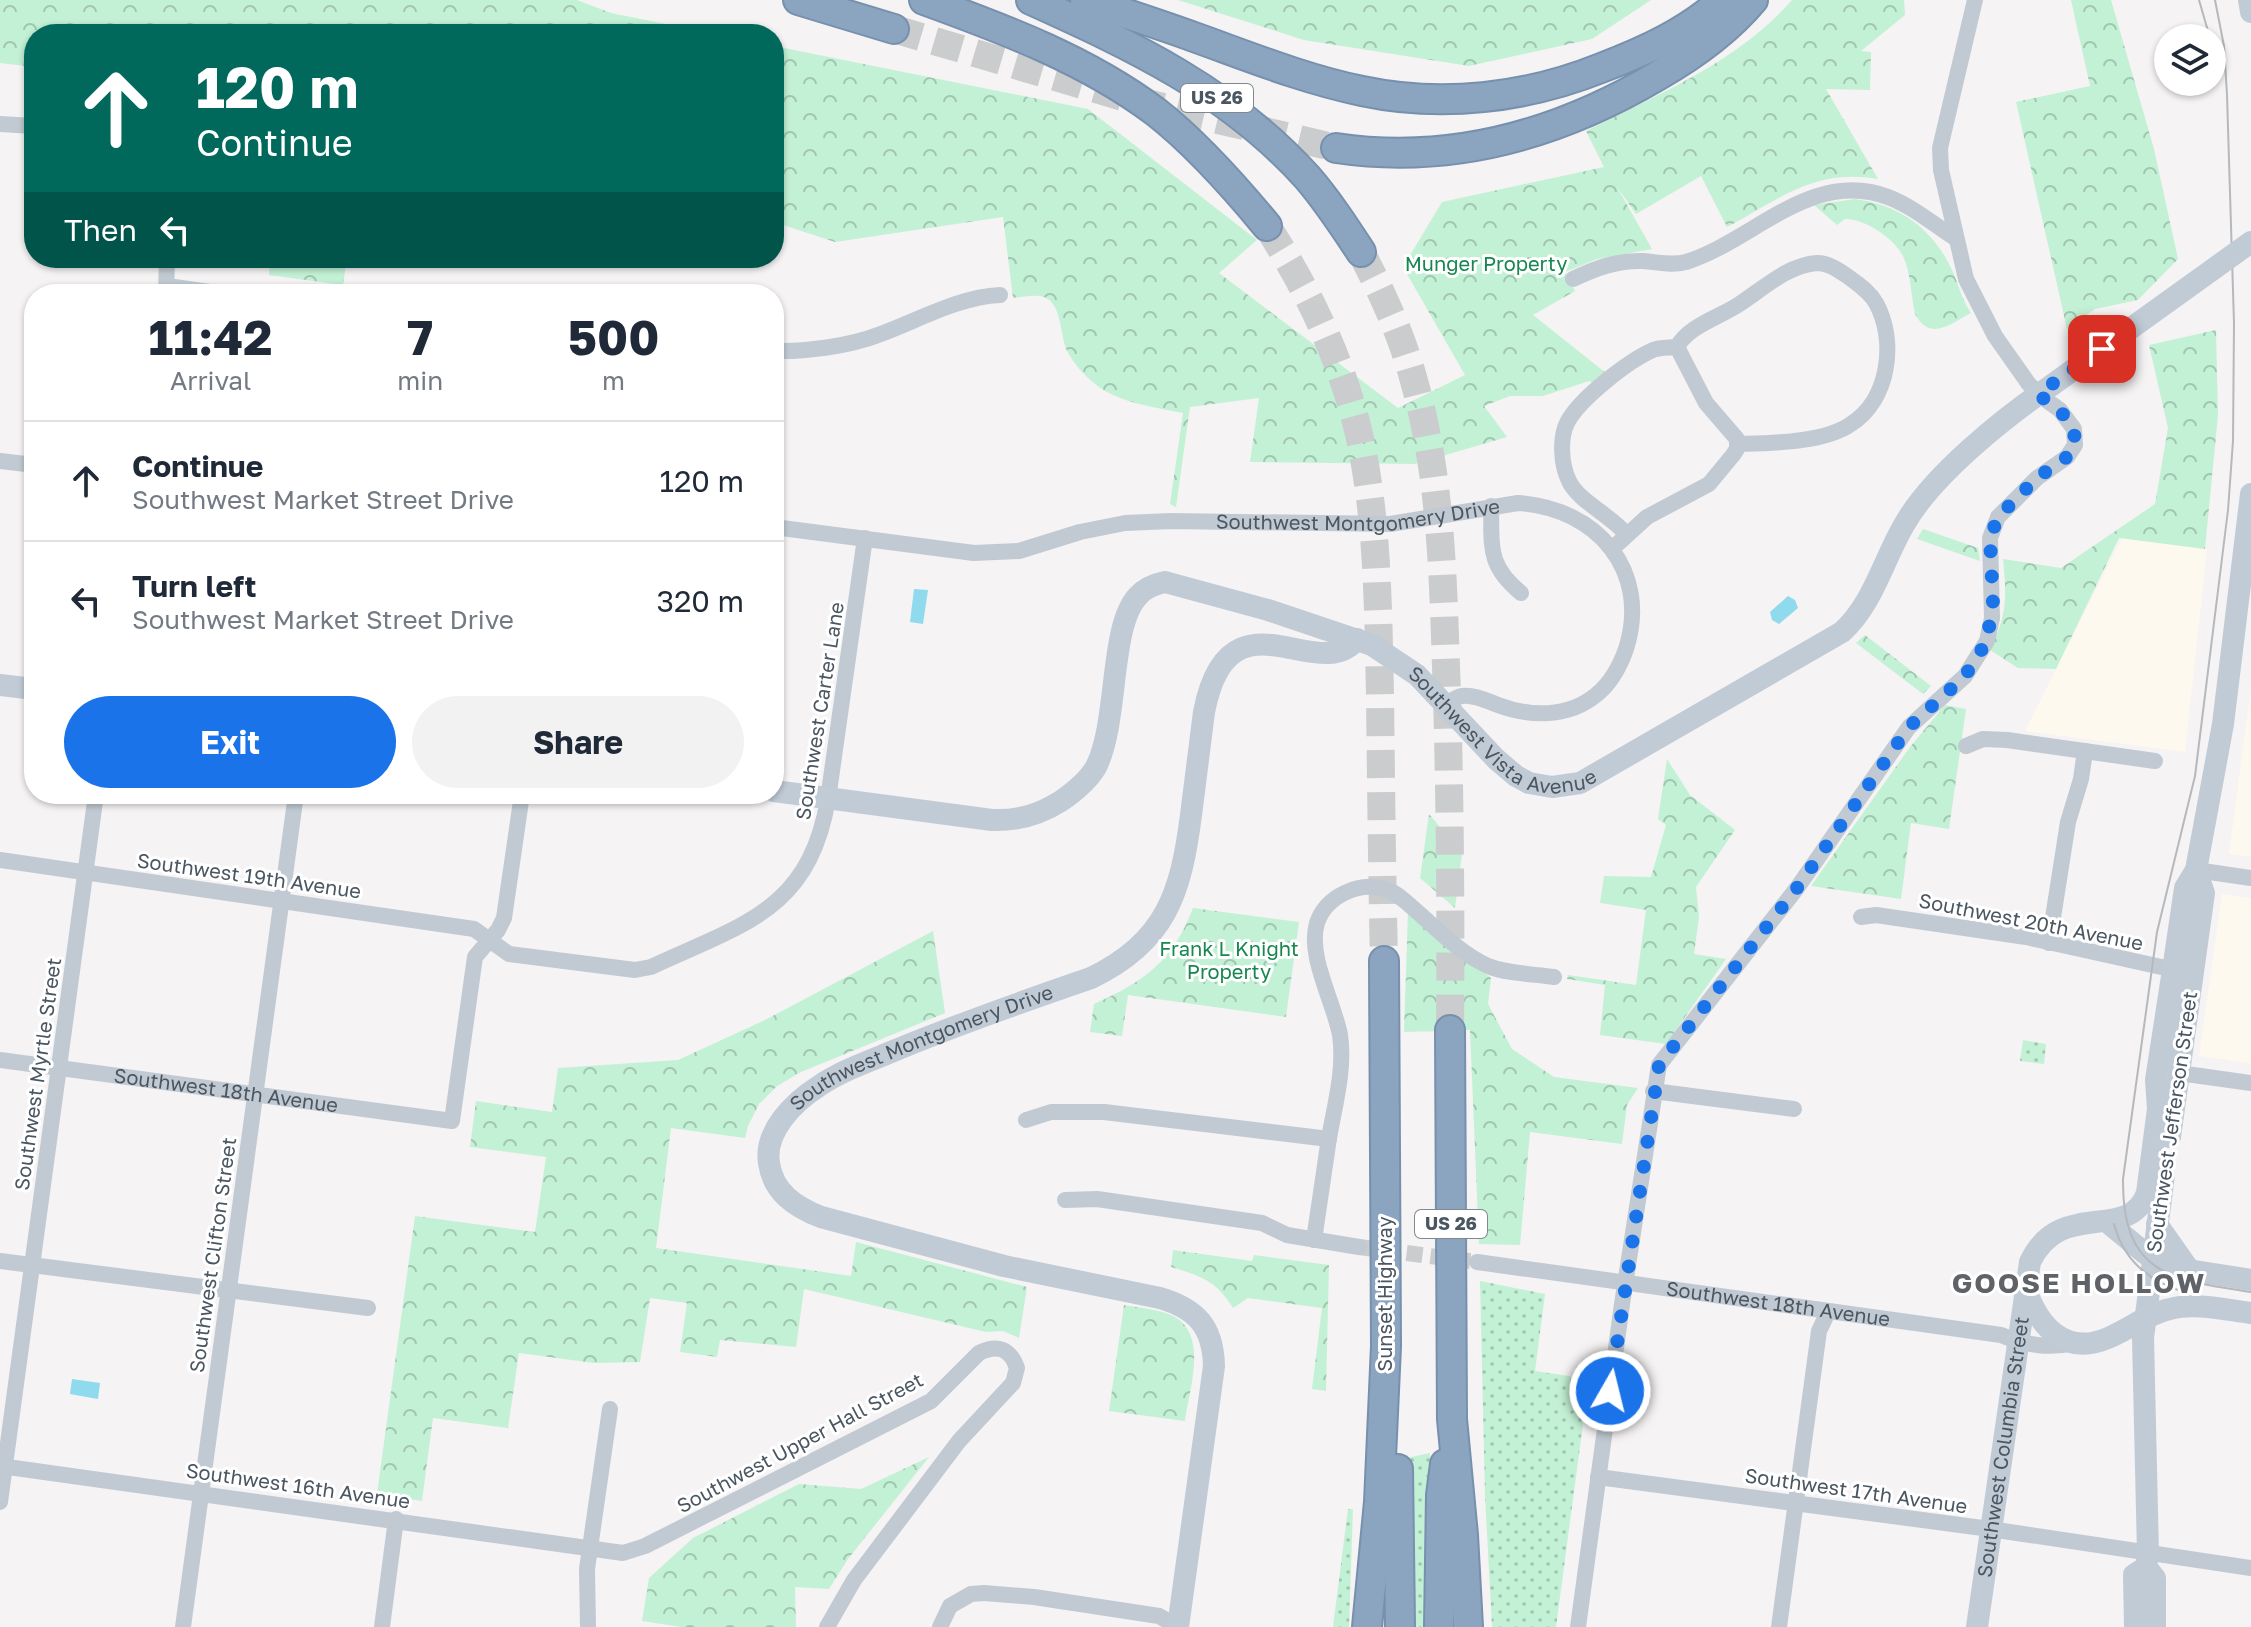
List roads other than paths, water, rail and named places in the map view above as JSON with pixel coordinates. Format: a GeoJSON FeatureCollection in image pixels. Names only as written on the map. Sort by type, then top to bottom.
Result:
{"type":"FeatureCollection","features":[{"type":"Feature","properties":{"kind":"highway"},"geometry":{"type":"LineString","coordinates":[[798,0],[894,29]]}},
{"type":"Feature","properties":{"kind":"highway","name":"US 26"},"geometry":{"type":"LineString","coordinates":[[924,0],[1005,30],[1113,84],[1156,113],[1207,158],[1267,226]]}},
{"type":"Feature","properties":{"kind":"highway","name":"US 26"},"geometry":{"type":"LineString","coordinates":[[1031,0],[1134,48],[1197,83],[1256,128],[1308,178],[1361,252]]}},
{"type":"Feature","properties":{"kind":"highway"},"geometry":{"type":"LineString","coordinates":[[1085,0],[1343,87],[1390,96],[1440,99],[1513,94],[1588,74],[1668,40],[1704,17],[1723,0]]}},
{"type":"Feature","properties":{"kind":"highway"},"geometry":{"type":"LineString","coordinates":[[1336,148],[1398,154],[1450,151],[1496,143],[1553,127],[1614,102],[1675,66],[1718,34],[1753,0]]}},
{"type":"Feature","properties":{"kind":"highway","name":"Sunset Highway"},"geometry":{"type":"LineString","coordinates":[[1367,1627],[1379,1502],[1386,1346],[1384,961]]}},
{"type":"Feature","properties":{"kind":"highway","name":"US 26"},"geometry":{"type":"LineString","coordinates":[[1439,1627],[1441,1495],[1452,1419],[1450,1030]]}},
{"type":"Feature","properties":{"kind":"highway"},"geometry":{"type":"LineString","coordinates":[[1386,1346],[1398,1395],[1400,1627]]}},
{"type":"Feature","properties":{"kind":"highway"},"geometry":{"type":"LineString","coordinates":[[1452,1419],[1468,1627]]}},
{"type":"Feature","properties":{"kind":"main road"},"geometry":{"type":"LineString","coordinates":[[2249,0],[2251,12]]}},
{"type":"Feature","properties":{"kind":"main road","name":"Southwest Vista Avenue"},"geometry":{"type":"LineString","coordinates":[[784,792],[1005,821],[1033,816],[1058,803],[1085,781],[1097,765],[1108,731],[1126,619],[1139,595],[1160,583],[1183,585],[1357,639],[1388,654],[1417,675],[1516,776],[1529,783],[1571,786],[1606,770],[1842,632],[1863,610],[1904,524],[1914,510],[1983,438],[2251,242]]}},
{"type":"Feature","properties":{"kind":"main road","name":"Southwest Jefferson Street"},"geometry":{"type":"LineString","coordinates":[[2106,1221],[2130,1215],[2143,1203],[2147,1193],[2158,1109],[2156,1080],[2204,893],[2196,870],[2223,724],[2251,494]]}},
{"type":"Feature","properties":{"kind":"main road","name":"Southwest Montgomery Drive"},"geometry":{"type":"LineString","coordinates":[[1178,1627],[1214,1366],[1212,1344],[1205,1326],[1183,1306],[1160,1298],[1004,1266],[837,1223],[808,1212],[788,1199],[776,1185],[770,1170],[768,1144],[776,1128],[792,1109],[817,1087],[841,1073],[930,1036],[1091,978],[1134,952],[1168,911],[1182,872],[1204,712],[1218,668],[1238,651],[1255,644],[1337,653],[1350,647],[1357,639]]}},
{"type":"Feature","properties":{"kind":"main road"},"geometry":{"type":"LineString","coordinates":[[0,685],[24,688]]}},
{"type":"Feature","properties":{"kind":"main road","name":"Southwest Jefferson Street"},"geometry":{"type":"LineString","coordinates":[[2155,1627],[2155,1578],[2147,1561],[2143,1357],[2157,1224],[2179,1073],[2183,972]]}},
{"type":"Feature","properties":{"kind":"main road"},"geometry":{"type":"LineString","coordinates":[[2106,1221],[2153,1259],[2169,1267],[2251,1280]]}},
{"type":"Feature","properties":{"kind":"main road","name":"Southwest Columbia Street"},"geometry":{"type":"LineString","coordinates":[[1977,1627],[2016,1341],[2030,1262],[2035,1250],[2053,1232],[2075,1224],[2106,1221]]}},
{"type":"Feature","properties":{"kind":"main road"},"geometry":{"type":"LineString","coordinates":[[2157,1224],[2190,1271]]}},
{"type":"Feature","properties":{"kind":"main road"},"geometry":{"type":"LineString","coordinates":[[2025,1287],[2040,1321],[2053,1333],[2076,1343]]}},
{"type":"Feature","properties":{"kind":"main road","name":"Southwest 18th Avenue"},"geometry":{"type":"LineString","coordinates":[[2076,1343],[2100,1341],[2168,1309],[2185,1307],[2251,1313]]}},
{"type":"Feature","properties":{"kind":"main road","name":"Southwest Jefferson Street"},"geometry":{"type":"LineString","coordinates":[[2135,1627],[2134,1575],[2147,1561]]}},
{"type":"Feature","properties":{"kind":"street"},"geometry":{"type":"LineString","coordinates":[[1578,1627],[1657,1073],[1666,1056],[1797,888],[1909,727],[1965,676],[1987,641],[1993,601],[1990,538],[1998,517],[2037,478],[2067,457],[2075,445],[2074,429],[2065,416],[1995,336],[1966,279],[1955,238],[1941,170],[1940,148],[1975,0]]}},
{"type":"Feature","properties":{"kind":"street"},"geometry":{"type":"LineString","coordinates":[[0,124],[24,125]]}},
{"type":"Feature","properties":{"kind":"street"},"geometry":{"type":"LineString","coordinates":[[1573,279],[1601,265],[1641,261],[1668,265],[1684,263],[1741,237],[1796,202],[1825,193],[1856,190],[1885,196],[1911,208],[1955,238]]}},
{"type":"Feature","properties":{"kind":"street"},"geometry":{"type":"LineString","coordinates":[[1627,535],[1612,518],[1573,490],[1565,469],[1564,432],[1573,415],[1597,391],[1650,351],[1677,347],[1688,333],[1778,278],[1809,265],[1823,264],[1837,269],[1860,285],[1876,303],[1884,323],[1886,359],[1882,384],[1863,415],[1844,429],[1823,436],[1738,444]]}},
{"type":"Feature","properties":{"kind":"street"},"geometry":{"type":"LineString","coordinates":[[784,351],[800,351],[873,337],[968,300],[1000,295]]}},
{"type":"Feature","properties":{"kind":"street"},"geometry":{"type":"LineString","coordinates":[[1613,548],[1647,517],[1709,484],[1733,455],[1738,444],[1706,403],[1677,347]]}},
{"type":"Feature","properties":{"kind":"street"},"geometry":{"type":"LineString","coordinates":[[0,461],[24,464]]}},
{"type":"Feature","properties":{"kind":"street","name":"Southwest Montgomery Drive"},"geometry":{"type":"LineString","coordinates":[[784,528],[974,553],[996,553],[1019,551],[1080,532],[1125,523],[1390,524],[1518,503],[1540,504],[1561,510],[1589,525],[1613,548],[1630,594],[1632,630],[1612,678],[1597,695],[1570,709],[1553,713],[1513,710],[1472,696],[1461,696],[1446,704]]}},
{"type":"Feature","properties":{"kind":"street"},"geometry":{"type":"LineString","coordinates":[[1491,506],[1493,555],[1502,578],[1521,593]]}},
{"type":"Feature","properties":{"kind":"street","name":"Southwest Carter Lane"},"geometry":{"type":"LineString","coordinates":[[488,940],[509,954],[635,970],[651,967],[751,920],[781,898],[812,857],[822,830],[865,538]]}},
{"type":"Feature","properties":{"kind":"street"},"geometry":{"type":"LineString","coordinates":[[1966,746],[1983,739],[2155,761]]}},
{"type":"Feature","properties":{"kind":"street"},"geometry":{"type":"LineString","coordinates":[[2049,943],[2068,822],[2081,779],[2085,751]]}},
{"type":"Feature","properties":{"kind":"street","name":"Southwest Myrtle Street"},"geometry":{"type":"LineString","coordinates":[[0,1502],[2,1466],[33,1265],[95,804]]}},
{"type":"Feature","properties":{"kind":"street","name":"Southwest Clifton Street"},"geometry":{"type":"LineString","coordinates":[[183,1627],[295,804]]}},
{"type":"Feature","properties":{"kind":"street"},"geometry":{"type":"LineString","coordinates":[[488,940],[504,918],[521,804]]}},
{"type":"Feature","properties":{"kind":"street","name":"Southwest 19th Avenue"},"geometry":{"type":"LineString","coordinates":[[0,860],[474,929],[488,940]]}},
{"type":"Feature","properties":{"kind":"street"},"geometry":{"type":"LineString","coordinates":[[2196,870],[2251,878]]}},
{"type":"Feature","properties":{"kind":"street"},"geometry":{"type":"LineString","coordinates":[[1314,1240],[1342,1067],[1338,1025],[1315,942],[1318,920],[1324,910],[1340,895],[1359,888],[1386,889],[1403,899],[1482,963],[1502,970],[1554,977]]}},
{"type":"Feature","properties":{"kind":"street","name":"Southwest 20th Avenue"},"geometry":{"type":"LineString","coordinates":[[1861,917],[1876,915],[2049,943],[2183,972]]}},
{"type":"Feature","properties":{"kind":"street","name":"Southwest 18th Avenue"},"geometry":{"type":"LineString","coordinates":[[0,1060],[452,1121],[475,957],[488,940]]}},
{"type":"Feature","properties":{"kind":"street"},"geometry":{"type":"LineString","coordinates":[[2179,1073],[2251,1083]]}},
{"type":"Feature","properties":{"kind":"street"},"geometry":{"type":"LineString","coordinates":[[1653,1091],[1794,1109]]}},
{"type":"Feature","properties":{"kind":"street"},"geometry":{"type":"LineString","coordinates":[[1026,1120],[1051,1112],[1104,1112],[1329,1139]]}},
{"type":"Feature","properties":{"kind":"street"},"geometry":{"type":"LineString","coordinates":[[1065,1200],[1097,1199],[1262,1223],[1287,1235],[1359,1247]]}},
{"type":"Feature","properties":{"kind":"street"},"geometry":{"type":"LineString","coordinates":[[0,1261],[368,1308]]}},
{"type":"Feature","properties":{"kind":"street","name":"Southwest 18th Avenue"},"geometry":{"type":"LineString","coordinates":[[1477,1262],[2001,1335],[2026,1345],[2076,1343]]}},
{"type":"Feature","properties":{"kind":"street"},"geometry":{"type":"LineString","coordinates":[[1779,1627],[1819,1331],[1828,1312]]}},
{"type":"Feature","properties":{"kind":"street","name":"Southwest Upper Hall Street"},"geometry":{"type":"LineString","coordinates":[[590,1549],[623,1553],[645,1546],[931,1401],[979,1353],[996,1347],[1004,1349],[1017,1368],[1013,1383],[941,1465],[854,1580],[827,1627]]}},
{"type":"Feature","properties":{"kind":"street"},"geometry":{"type":"LineString","coordinates":[[588,1627],[587,1569],[610,1409]]}},
{"type":"Feature","properties":{"kind":"street","name":"Southwest 16th Avenue"},"geometry":{"type":"LineString","coordinates":[[2,1466],[396,1519],[590,1549]]}},
{"type":"Feature","properties":{"kind":"street","name":"Southwest 17th Avenue"},"geometry":{"type":"LineString","coordinates":[[1598,1477],[1990,1529],[2147,1561],[2251,1568]]}},
{"type":"Feature","properties":{"kind":"street"},"geometry":{"type":"LineString","coordinates":[[382,1627],[396,1519]]}},
{"type":"Feature","properties":{"kind":"street"},"geometry":{"type":"LineString","coordinates":[[940,1627],[950,1606],[971,1594],[984,1593],[1034,1597],[1159,1616],[1178,1627]]}},
{"type":"Feature","properties":{"kind":"water"},"geometry":{"type":"Polygon","coordinates":[[[914,589],[928,590],[923,624],[910,622],[914,589]]]}},
{"type":"Feature","properties":{"kind":"water"},"geometry":{"type":"Polygon","coordinates":[[[1788,596],[1795,600],[1798,608],[1779,624],[1772,620],[1770,612],[1788,596]]]}},
{"type":"Feature","properties":{"kind":"water"},"geometry":{"type":"Polygon","coordinates":[[[72,1379],[100,1383],[98,1399],[70,1394],[72,1379]]]}},
{"type":"Feature","properties":{"kind":"tunnel"},"geometry":{"type":"LineString","coordinates":[[894,29],[1126,98],[1336,148]]}},
{"type":"Feature","properties":{"kind":"tunnel"},"geometry":{"type":"LineString","coordinates":[[1267,226],[1296,274],[1332,350],[1351,403],[1365,462],[1377,595],[1384,961]]}},
{"type":"Feature","properties":{"kind":"tunnel"},"geometry":{"type":"LineString","coordinates":[[1361,252],[1404,347],[1424,419],[1436,497],[1447,695],[1450,1030]]}},
{"type":"Feature","properties":{"kind":"tunnel"},"geometry":{"type":"LineString","coordinates":[[1359,1247],[1477,1262]]}},
{"type":"Feature","properties":{"kind":"tram line"},"geometry":{"type":"LineString","coordinates":[[2199,0],[2206,24]]}},
{"type":"Feature","properties":{"kind":"tram line"},"geometry":{"type":"LineString","coordinates":[[2215,0],[2224,46],[2227,95],[2234,323],[2233,441],[2228,510],[2195,776],[2157,932],[2123,1179],[2125,1211],[2131,1235],[2142,1254],[2157,1267],[2175,1276],[2251,1292]]}},
{"type":"Feature","properties":{"kind":"tram line"},"geometry":{"type":"LineString","coordinates":[[2114,1224],[2125,1249],[2141,1269],[2162,1283],[2188,1293]]}},
{"type":"Feature","properties":{"kind":"district","name":"GOOSE HOLLOW"},"geometry":{"type":"Point","coordinates":[2079,1283]}},
{"type":"Feature","properties":{"kind":"park label","name":"Munger Property"},"geometry":{"type":"Point","coordinates":[1486,264]}},
{"type":"Feature","properties":{"kind":"park label","name":"Frank L Knight Property"},"geometry":{"type":"Point","coordinates":[1229,960]}}]}
